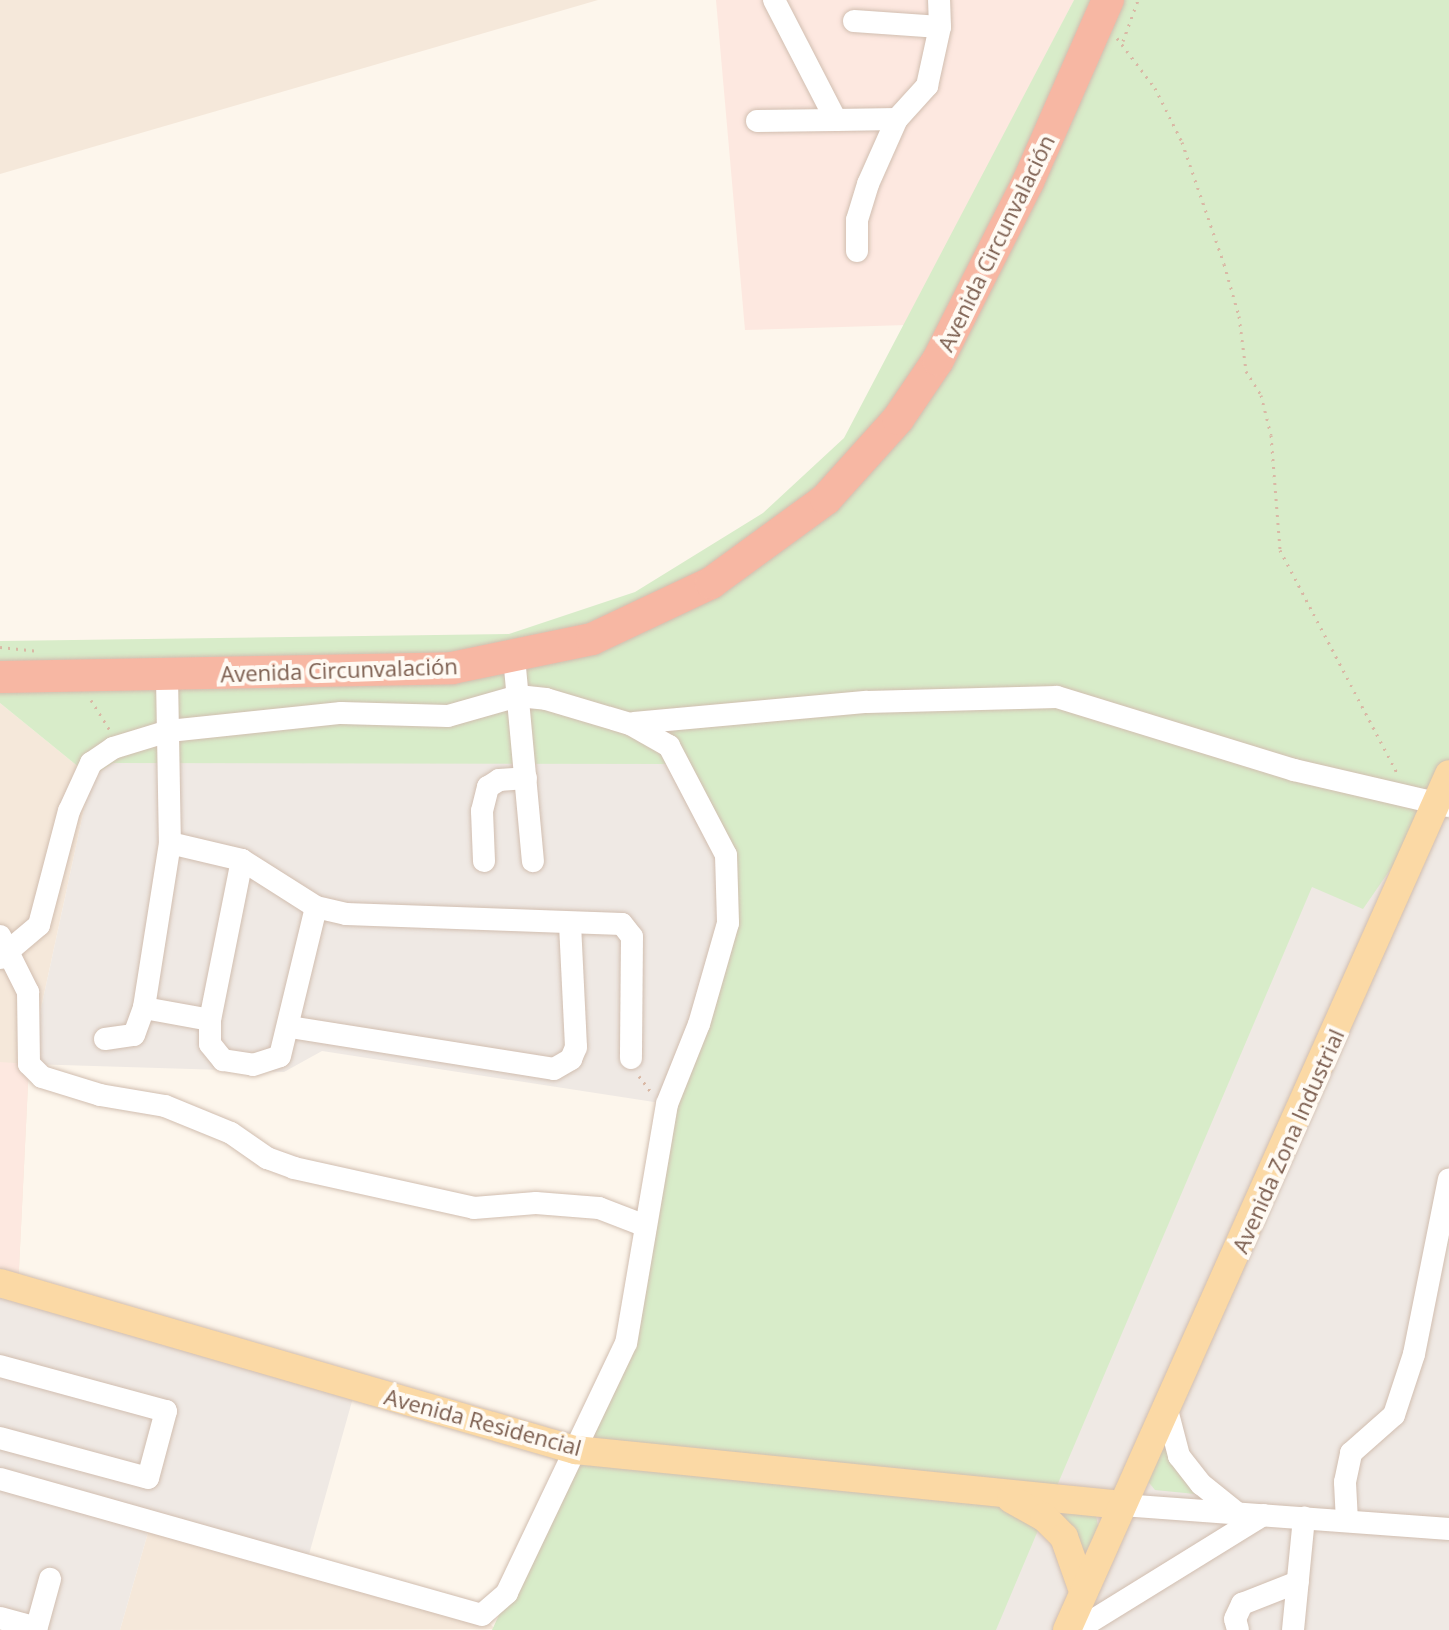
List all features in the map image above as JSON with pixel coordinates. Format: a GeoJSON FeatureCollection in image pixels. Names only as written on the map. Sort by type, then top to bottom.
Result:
{"type":"FeatureCollection","features":[{"type":"Feature","properties":{"kind":"highway","name":"Avenida Circunvalación"},"geometry":{"type":"LineString","coordinates":[[0,677],[393,672],[514,657],[592,639],[711,583],[777,539],[868,456],[938,360],[971,303],[1109,23]]}},
{"type":"Feature","properties":{"kind":"main road","name":"Avenida Zona Industrial"},"geometry":{"type":"LineString","coordinates":[[1067,1630],[1166,1406],[1443,804],[1449,774]]}},
{"type":"Feature","properties":{"kind":"main road","name":"Avenida Residencial"},"geometry":{"type":"LineString","coordinates":[[0,1283],[575,1450],[1122,1505]]}},
{"type":"Feature","properties":{"kind":"main road"},"geometry":{"type":"LineString","coordinates":[[1000,1493],[1044,1517],[1064,1537],[1083,1591]]}},
{"type":"Feature","properties":{"kind":"street"},"geometry":{"type":"LineString","coordinates":[[774,0],[836,120]]}},
{"type":"Feature","properties":{"kind":"street"},"geometry":{"type":"LineString","coordinates":[[857,251],[864,196],[897,119],[927,86],[940,27],[939,0]]}},
{"type":"Feature","properties":{"kind":"street"},"geometry":{"type":"LineString","coordinates":[[854,21],[940,27]]}},
{"type":"Feature","properties":{"kind":"street"},"geometry":{"type":"LineString","coordinates":[[757,121],[897,119]]}},
{"type":"Feature","properties":{"kind":"street"},"geometry":{"type":"LineString","coordinates":[[514,657],[533,861]]}},
{"type":"Feature","properties":{"kind":"street"},"geometry":{"type":"LineString","coordinates":[[105,1039],[134,1035],[144,1008],[170,843],[167,677]]}},
{"type":"Feature","properties":{"kind":"street"},"geometry":{"type":"LineString","coordinates":[[0,1479],[482,1615],[507,1593],[626,1343],[667,1104],[699,1024],[728,923],[726,855],[669,746],[630,724],[518,696],[448,716],[341,713],[169,731],[113,748],[84,774],[69,811],[45,911],[29,939],[4,949],[28,992],[29,1064],[42,1077],[65,1087],[165,1106],[194,1116],[294,1168],[474,1208],[536,1203],[599,1208],[646,1226]]}},
{"type":"Feature","properties":{"kind":"street"},"geometry":{"type":"LineString","coordinates":[[630,724],[867,702],[1057,697],[1294,770],[1443,804]]}},
{"type":"Feature","properties":{"kind":"street"},"geometry":{"type":"LineString","coordinates":[[669,746],[678,730],[700,717]]}},
{"type":"Feature","properties":{"kind":"street"},"geometry":{"type":"LineString","coordinates":[[484,861],[482,811],[488,787],[499,780],[526,778]]}},
{"type":"Feature","properties":{"kind":"street"},"geometry":{"type":"LineString","coordinates":[[170,843],[242,860],[316,907],[395,918],[570,926],[622,924],[632,937],[631,1058]]}},
{"type":"Feature","properties":{"kind":"street"},"geometry":{"type":"LineString","coordinates":[[242,860],[210,1020],[213,1053],[237,1063],[271,1062],[280,1056],[290,1027],[316,907]]}},
{"type":"Feature","properties":{"kind":"street"},"geometry":{"type":"LineString","coordinates":[[290,1027],[554,1069],[571,1059],[576,1047],[570,926]]}},
{"type":"Feature","properties":{"kind":"street"},"geometry":{"type":"LineString","coordinates":[[144,1008],[210,1020]]}},
{"type":"Feature","properties":{"kind":"street"},"geometry":{"type":"LineString","coordinates":[[1347,1521],[1345,1482],[1351,1453],[1394,1415],[1414,1354],[1449,1179]]}},
{"type":"Feature","properties":{"kind":"street"},"geometry":{"type":"LineString","coordinates":[[0,1366],[166,1411],[148,1478],[0,1438]]}},
{"type":"Feature","properties":{"kind":"street"},"geometry":{"type":"LineString","coordinates":[[1166,1406],[1179,1456],[1201,1484],[1237,1513]]}},
{"type":"Feature","properties":{"kind":"street"},"geometry":{"type":"LineString","coordinates":[[1122,1505],[1449,1529]]}},
{"type":"Feature","properties":{"kind":"street"},"geometry":{"type":"LineString","coordinates":[[1077,1630],[1263,1515]]}},
{"type":"Feature","properties":{"kind":"street"},"geometry":{"type":"LineString","coordinates":[[1293,1630],[1304,1518]]}},
{"type":"Feature","properties":{"kind":"street"},"geometry":{"type":"LineString","coordinates":[[0,1618],[36,1629],[50,1579]]}},
{"type":"Feature","properties":{"kind":"street"},"geometry":{"type":"LineString","coordinates":[[1238,1630],[1235,1619],[1242,1604],[1298,1582]]}},
{"type":"Feature","properties":{"kind":"path"},"geometry":{"type":"LineString","coordinates":[[1138,0],[1109,23],[1155,88],[1182,142],[1233,294],[1246,371],[1261,395],[1271,435],[1280,550],[1370,730],[1399,775]]}},
{"type":"Feature","properties":{"kind":"path"},"geometry":{"type":"LineString","coordinates":[[69,677],[104,718],[113,748]]}},
{"type":"Feature","properties":{"kind":"path"},"geometry":{"type":"LineString","coordinates":[[631,1058],[642,1085],[667,1104]]}},
{"type":"Feature","properties":{"kind":"shaded area"},"geometry":{"type":"Polygon","coordinates":[[[0,0],[598,0],[0,174],[0,0]]]}},
{"type":"Feature","properties":{"kind":"shaded area"},"geometry":{"type":"Polygon","coordinates":[[[716,0],[1074,0],[906,325],[745,330],[716,0]]]}},
{"type":"Feature","properties":{"kind":"shaded area"},"geometry":{"type":"Polygon","coordinates":[[[0,703],[91,777],[29,1064],[18,1289],[0,1283],[0,703]]]}},
{"type":"Feature","properties":{"kind":"shaded area"},"geometry":{"type":"Polygon","coordinates":[[[169,731],[1449,806],[1449,1630],[494,1630],[507,1593],[626,1343],[667,1104],[322,1051],[284,1072],[29,1064],[91,777],[102,754],[169,731]]]}},
{"type":"Feature","properties":{"kind":"shaded area"},"geometry":{"type":"Polygon","coordinates":[[[0,1062],[29,1064],[18,1289],[0,1283],[0,1062]]]}},
{"type":"Feature","properties":{"kind":"shaded area"},"geometry":{"type":"Polygon","coordinates":[[[0,1283],[356,1387],[306,1565],[151,1522],[120,1630],[0,1630],[0,1283]]]}},
{"type":"Feature","properties":{"kind":"shaded area"},"geometry":{"type":"Polygon","coordinates":[[[151,1522],[482,1615],[495,1629],[120,1630],[151,1522]]]}},
{"type":"Feature","properties":{"kind":"green space"},"geometry":{"type":"Polygon","coordinates":[[[1074,0],[1449,0],[1449,806],[1437,802],[1363,909],[1312,887],[1048,1507],[1096,1515],[1098,1526],[1082,1561],[1047,1509],[996,1630],[492,1630],[626,1343],[667,1104],[714,971],[726,855],[678,764],[113,763],[91,777],[0,703],[0,641],[509,634],[635,592],[763,513],[844,438],[1074,0]]]}},
{"type":"Feature","properties":{"kind":"green space"},"geometry":{"type":"Polygon","coordinates":[[[1162,1435],[1184,1480],[1195,1494],[1155,1490],[1146,1479],[1162,1435]]]}}]}
